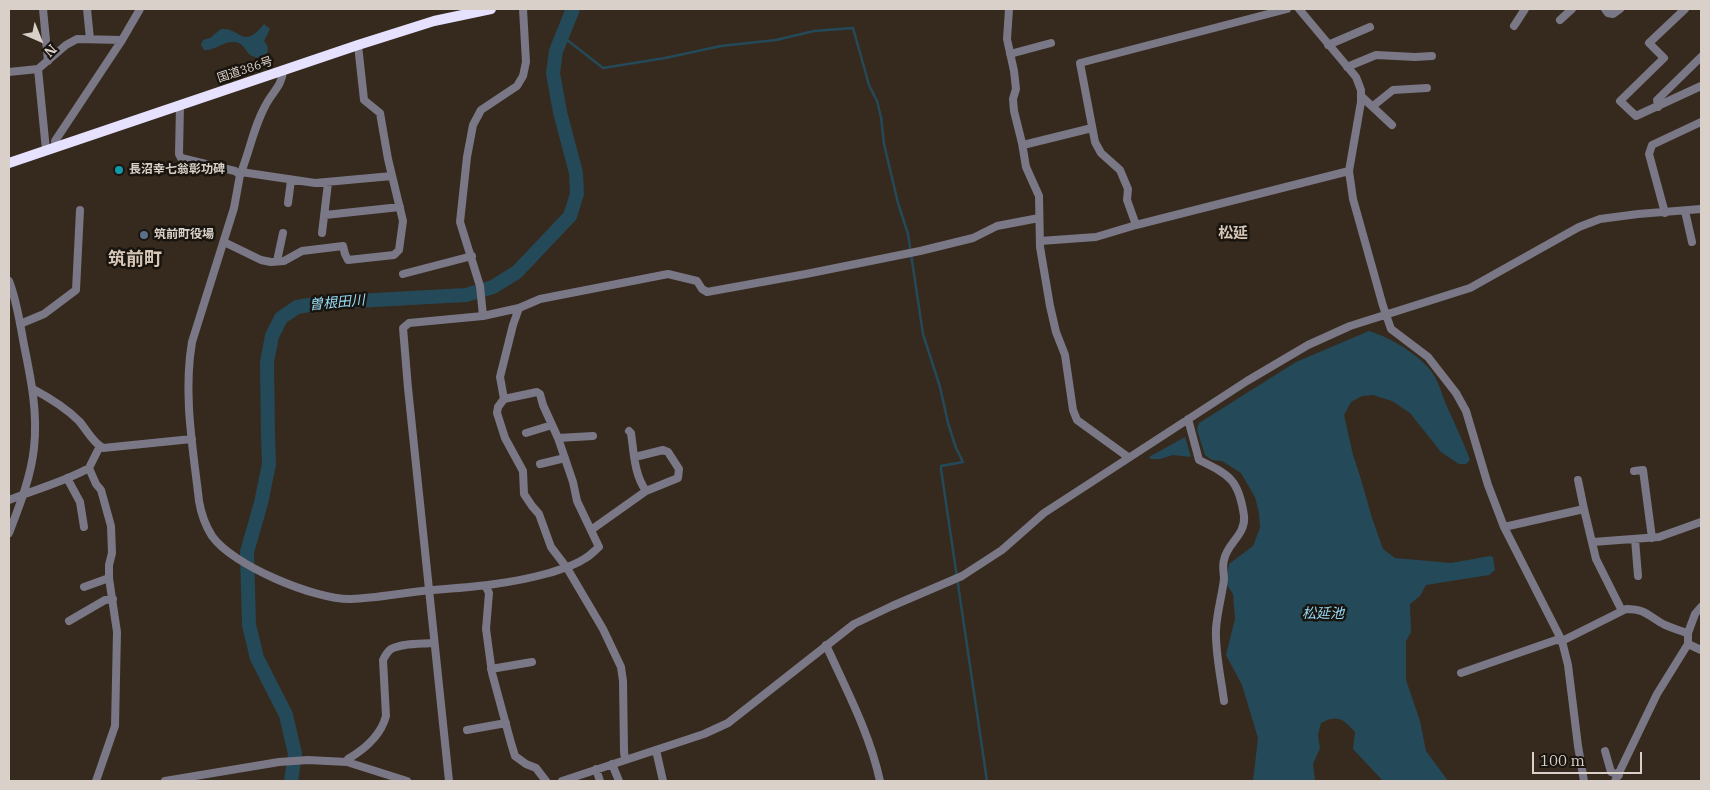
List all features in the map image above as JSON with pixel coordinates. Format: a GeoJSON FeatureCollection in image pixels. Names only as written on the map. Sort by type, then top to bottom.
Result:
{"type":"FeatureCollection","features":[{"type":"Feature","properties":{"kind":"highway","name":"国道386号"},"geometry":{"type":"LineString","coordinates":[[9,163],[358,45],[434,21],[491,9]]}},
{"type":"Feature","properties":{"kind":"street"},"geometry":{"type":"LineString","coordinates":[[42,9],[48,62]]}},
{"type":"Feature","properties":{"kind":"street"},"geometry":{"type":"LineString","coordinates":[[87,9],[90,40]]}},
{"type":"Feature","properties":{"kind":"street"},"geometry":{"type":"LineString","coordinates":[[133,9],[134,18]]}},
{"type":"Feature","properties":{"kind":"street"},"geometry":{"type":"LineString","coordinates":[[56,146],[55,141],[122,40],[140,9]]}},
{"type":"Feature","properties":{"kind":"street"},"geometry":{"type":"LineString","coordinates":[[483,311],[480,286],[460,222],[470,139],[473,125],[482,110],[516,86],[523,76],[526,62],[523,9]]}},
{"type":"Feature","properties":{"kind":"street"},"geometry":{"type":"LineString","coordinates":[[1009,9],[1007,39],[1016,89],[1013,99],[1014,111],[1023,145],[1026,167],[1039,196],[1040,241],[1050,306],[1068,370],[1073,410],[1077,420],[1128,457]]}},
{"type":"Feature","properties":{"kind":"street"},"geometry":{"type":"LineString","coordinates":[[1136,225],[1127,200],[1128,189],[1120,170],[1101,153],[1095,142],[1080,63],[1287,9]]}},
{"type":"Feature","properties":{"kind":"street"},"geometry":{"type":"LineString","coordinates":[[1300,9],[1356,77],[1361,90],[1349,171],[1352,199],[1383,306],[1391,329],[1428,357],[1456,393],[1466,411],[1488,485],[1504,527],[1562,641],[1568,665],[1584,781]]}},
{"type":"Feature","properties":{"kind":"street"},"geometry":{"type":"LineString","coordinates":[[1514,26],[1525,9]]}},
{"type":"Feature","properties":{"kind":"street"},"geometry":{"type":"LineString","coordinates":[[1560,20],[1572,9]]}},
{"type":"Feature","properties":{"kind":"street"},"geometry":{"type":"LineString","coordinates":[[1605,9],[1608,13],[1613,14],[1620,9]]}},
{"type":"Feature","properties":{"kind":"street"},"geometry":{"type":"LineString","coordinates":[[1685,9],[1649,43],[1664,58],[1620,100],[1636,116],[1701,86]]}},
{"type":"Feature","properties":{"kind":"street"},"geometry":{"type":"LineString","coordinates":[[1328,45],[1370,27]]}},
{"type":"Feature","properties":{"kind":"street"},"geometry":{"type":"LineString","coordinates":[[9,72],[38,69],[66,45],[77,39],[122,40]]}},
{"type":"Feature","properties":{"kind":"street"},"geometry":{"type":"LineString","coordinates":[[1010,54],[1050,43]]}},
{"type":"Feature","properties":{"kind":"street"},"geometry":{"type":"LineString","coordinates":[[224,242],[261,260],[277,261],[289,259],[302,251],[343,246],[348,260],[394,255],[399,250],[403,221],[380,113],[364,100],[358,45]]}},
{"type":"Feature","properties":{"kind":"street"},"geometry":{"type":"LineString","coordinates":[[1348,67],[1376,55],[1432,56]]}},
{"type":"Feature","properties":{"kind":"street"},"geometry":{"type":"LineString","coordinates":[[1658,107],[1657,100],[1701,57]]}},
{"type":"Feature","properties":{"kind":"street"},"geometry":{"type":"LineString","coordinates":[[38,69],[46,150]]}},
{"type":"Feature","properties":{"kind":"street"},"geometry":{"type":"LineString","coordinates":[[283,70],[283,78],[267,104],[251,138],[240,174],[234,208],[192,342],[188,364],[192,439],[199,501],[203,518],[213,537],[237,558],[261,572],[304,590],[349,599],[428,590],[486,587],[525,580],[567,568],[584,559],[599,547],[577,501],[558,438],[540,394],[537,392],[504,399],[498,407],[497,413],[504,438],[523,471],[524,494],[539,514],[551,547],[567,568],[603,629],[622,666],[625,759]]}},
{"type":"Feature","properties":{"kind":"street"},"geometry":{"type":"LineString","coordinates":[[1373,106],[1393,90],[1427,88]]}},
{"type":"Feature","properties":{"kind":"street"},"geometry":{"type":"LineString","coordinates":[[1361,96],[1392,125]]}},
{"type":"Feature","properties":{"kind":"street"},"geometry":{"type":"LineString","coordinates":[[180,105],[179,154],[181,158],[235,171],[240,174],[314,183],[392,176]]}},
{"type":"Feature","properties":{"kind":"street"},"geometry":{"type":"LineString","coordinates":[[1665,213],[1649,154],[1652,144],[1701,122]]}},
{"type":"Feature","properties":{"kind":"street"},"geometry":{"type":"LineString","coordinates":[[1023,145],[1092,128]]}},
{"type":"Feature","properties":{"kind":"street"},"geometry":{"type":"LineString","coordinates":[[1040,241],[1096,237],[1136,225],[1349,171]]}},
{"type":"Feature","properties":{"kind":"street"},"geometry":{"type":"LineString","coordinates":[[288,203],[291,180]]}},
{"type":"Feature","properties":{"kind":"street"},"geometry":{"type":"LineString","coordinates":[[322,233],[328,183]]}},
{"type":"Feature","properties":{"kind":"street"},"geometry":{"type":"LineString","coordinates":[[325,216],[400,207]]}},
{"type":"Feature","properties":{"kind":"street"},"geometry":{"type":"LineString","coordinates":[[20,324],[44,314],[76,290],[80,210]]}},
{"type":"Feature","properties":{"kind":"street"},"geometry":{"type":"LineString","coordinates":[[562,781],[704,734],[728,723],[854,624],[962,576],[1002,550],[1044,513],[1278,361],[1308,345],[1350,326],[1470,288],[1579,227],[1600,219],[1638,214],[1701,210]]}},
{"type":"Feature","properties":{"kind":"street"},"geometry":{"type":"LineString","coordinates":[[1685,211],[1692,242]]}},
{"type":"Feature","properties":{"kind":"street"},"geometry":{"type":"LineString","coordinates":[[449,781],[428,590],[403,328],[409,323],[483,311],[519,308],[540,299],[668,274],[697,281],[702,289],[707,292],[920,250],[973,238],[997,226],[1039,218]]}},
{"type":"Feature","properties":{"kind":"street"},"geometry":{"type":"LineString","coordinates":[[277,261],[283,233]]}},
{"type":"Feature","properties":{"kind":"street"},"geometry":{"type":"LineString","coordinates":[[403,274],[472,256]]}},
{"type":"Feature","properties":{"kind":"street"},"geometry":{"type":"LineString","coordinates":[[9,282],[20,324],[33,389],[35,414],[34,448],[31,464],[9,534]]}},
{"type":"Feature","properties":{"kind":"street"},"geometry":{"type":"LineString","coordinates":[[504,399],[500,377],[519,308]]}},
{"type":"Feature","properties":{"kind":"street"},"geometry":{"type":"LineString","coordinates":[[9,316],[17,313]]}},
{"type":"Feature","properties":{"kind":"street"},"geometry":{"type":"LineString","coordinates":[[33,389],[78,420],[103,448],[192,439]]}},
{"type":"Feature","properties":{"kind":"street"},"geometry":{"type":"LineString","coordinates":[[1188,419],[1199,460],[1222,471],[1232,479],[1238,491],[1244,517],[1243,529],[1236,541],[1226,552],[1223,562],[1224,578],[1216,628],[1224,701]]}},
{"type":"Feature","properties":{"kind":"street"},"geometry":{"type":"LineString","coordinates":[[526,433],[552,425]]}},
{"type":"Feature","properties":{"kind":"street"},"geometry":{"type":"LineString","coordinates":[[628,431],[631,433],[635,467],[646,491]]}},
{"type":"Feature","properties":{"kind":"street"},"geometry":{"type":"LineString","coordinates":[[558,438],[593,436]]}},
{"type":"Feature","properties":{"kind":"street"},"geometry":{"type":"LineString","coordinates":[[9,500],[22,494],[34,492],[90,468],[100,446]]}},
{"type":"Feature","properties":{"kind":"street"},"geometry":{"type":"LineString","coordinates":[[591,530],[646,491],[678,478],[679,469],[668,452],[663,450],[635,457]]}},
{"type":"Feature","properties":{"kind":"street"},"geometry":{"type":"LineString","coordinates":[[540,464],[565,458]]}},
{"type":"Feature","properties":{"kind":"street"},"geometry":{"type":"LineString","coordinates":[[90,468],[96,484],[101,490],[111,526],[112,553],[109,578],[117,632],[115,726],[96,781]]}},
{"type":"Feature","properties":{"kind":"street"},"geometry":{"type":"LineString","coordinates":[[1634,471],[1643,470],[1652,538]]}},
{"type":"Feature","properties":{"kind":"street"},"geometry":{"type":"LineString","coordinates":[[67,478],[80,502],[84,527]]}},
{"type":"Feature","properties":{"kind":"street"},"geometry":{"type":"LineString","coordinates":[[1578,480],[1596,559],[1622,611]]}},
{"type":"Feature","properties":{"kind":"street"},"geometry":{"type":"LineString","coordinates":[[1504,527],[1584,509]]}},
{"type":"Feature","properties":{"kind":"street"},"geometry":{"type":"LineString","coordinates":[[1593,542],[1659,537],[1701,522]]}},
{"type":"Feature","properties":{"kind":"street"},"geometry":{"type":"LineString","coordinates":[[1635,539],[1638,576]]}},
{"type":"Feature","properties":{"kind":"street"},"geometry":{"type":"LineString","coordinates":[[84,587],[109,578]]}},
{"type":"Feature","properties":{"kind":"street"},"geometry":{"type":"LineString","coordinates":[[486,587],[489,593],[486,629],[491,670],[515,756],[536,768],[546,781]]}},
{"type":"Feature","properties":{"kind":"street"},"geometry":{"type":"LineString","coordinates":[[69,621],[105,600],[113,599]]}},
{"type":"Feature","properties":{"kind":"street"},"geometry":{"type":"LineString","coordinates":[[1605,751],[1611,772],[1617,778],[1657,694],[1688,644],[1688,633],[1695,614],[1701,607]]}},
{"type":"Feature","properties":{"kind":"street"},"geometry":{"type":"LineString","coordinates":[[1461,673],[1556,640],[1562,641],[1622,611],[1636,609],[1646,612],[1666,625],[1688,633]]}},
{"type":"Feature","properties":{"kind":"street"},"geometry":{"type":"LineString","coordinates":[[347,762],[348,758],[363,750],[370,743],[384,722],[386,716],[383,660],[386,654],[391,649],[434,643]]}},
{"type":"Feature","properties":{"kind":"street"},"geometry":{"type":"LineString","coordinates":[[1688,644],[1701,650]]}},
{"type":"Feature","properties":{"kind":"street"},"geometry":{"type":"LineString","coordinates":[[826,645],[873,753],[880,781]]}},
{"type":"Feature","properties":{"kind":"street"},"geometry":{"type":"LineString","coordinates":[[491,670],[532,662]]}},
{"type":"Feature","properties":{"kind":"street"},"geometry":{"type":"LineString","coordinates":[[467,730],[506,723]]}},
{"type":"Feature","properties":{"kind":"street"},"geometry":{"type":"LineString","coordinates":[[656,750],[663,781]]}},
{"type":"Feature","properties":{"kind":"street"},"geometry":{"type":"LineString","coordinates":[[165,781],[283,761],[308,760],[347,762],[388,778],[407,781]]}},
{"type":"Feature","properties":{"kind":"street"},"geometry":{"type":"LineString","coordinates":[[612,764],[619,781]]}},
{"type":"Feature","properties":{"kind":"street"},"geometry":{"type":"LineString","coordinates":[[596,769],[600,781]]}},
{"type":"Feature","properties":{"kind":"water"},"geometry":{"type":"Polygon","coordinates":[[[264,24],[270,29],[264,41],[268,49],[266,55],[260,58],[252,56],[237,42],[226,43],[208,50],[204,50],[201,45],[203,40],[210,38],[221,29],[228,29],[246,37],[257,32],[264,24]]]}},
{"type":"Feature","properties":{"kind":"water","name":"松延池"},"geometry":{"type":"Polygon","coordinates":[[[1369,331],[1387,338],[1406,349],[1430,370],[1437,381],[1470,460],[1466,464],[1459,464],[1441,452],[1410,413],[1392,401],[1373,395],[1362,396],[1351,402],[1344,415],[1353,455],[1383,549],[1395,558],[1451,563],[1493,557],[1495,570],[1489,575],[1426,585],[1420,596],[1410,604],[1411,632],[1406,641],[1406,680],[1420,721],[1426,751],[1448,781],[1383,781],[1353,749],[1355,732],[1343,721],[1336,718],[1321,723],[1318,735],[1320,748],[1313,764],[1315,781],[1253,781],[1258,738],[1242,685],[1226,655],[1235,619],[1233,594],[1226,584],[1229,564],[1253,546],[1260,528],[1259,513],[1255,497],[1241,473],[1222,461],[1212,460],[1205,455],[1197,430],[1199,423],[1296,362],[1369,331]]]}},
{"type":"Feature","properties":{"kind":"water"},"geometry":{"type":"Polygon","coordinates":[[[1185,437],[1191,457],[1173,455],[1160,459],[1151,459],[1149,457],[1185,437]]]}},
{"type":"Feature","properties":{"kind":"waterway","name":"曽根田川"},"geometry":{"type":"LineString","coordinates":[[291,781],[295,754],[286,715],[257,658],[249,625],[247,552],[261,503],[269,464],[267,362],[272,336],[281,318],[297,307],[320,303],[466,295],[493,287],[517,272],[570,216],[577,194],[576,173],[560,112],[553,73],[556,51],[573,9]]}},
{"type":"Feature","properties":{"kind":"waterway"},"geometry":{"type":"LineString","coordinates":[[562,36],[603,68],[665,58],[721,46],[776,40],[814,31],[853,28],[869,85],[877,101],[884,144],[898,203],[908,234],[923,334],[940,387],[948,423],[956,448],[963,462],[941,466],[941,469],[987,781]]}},
{"type":"Feature","properties":{"kind":"place","name":"長沼幸七翁彰功碑"},"geometry":{"type":"Point","coordinates":[119,170]}},
{"type":"Feature","properties":{"kind":"place","name":"筑前町役場"},"geometry":{"type":"Point","coordinates":[144,235]}},
{"type":"Feature","properties":{"kind":"district","name":"松延"},"geometry":{"type":"Point","coordinates":[1233,234]}},
{"type":"Feature","properties":{"kind":"district","name":"筑前町"},"geometry":{"type":"Point","coordinates":[135,260]}}]}
